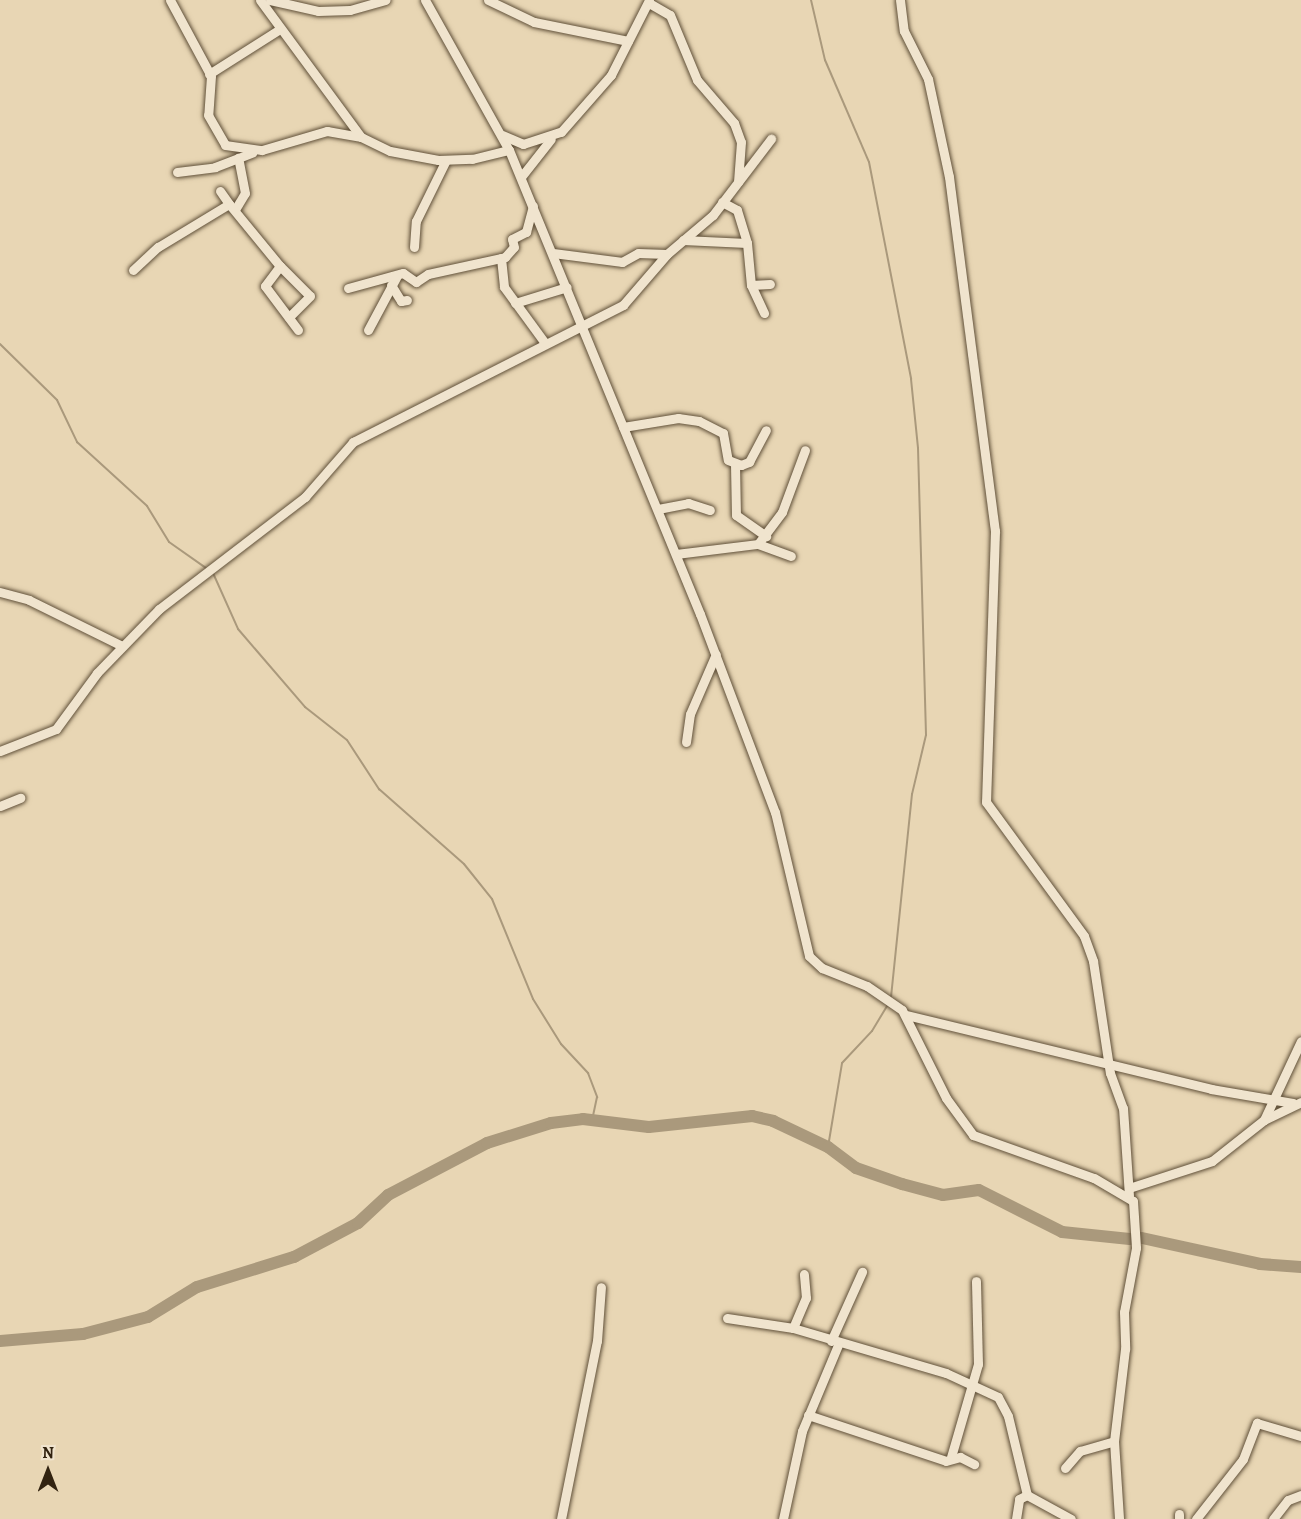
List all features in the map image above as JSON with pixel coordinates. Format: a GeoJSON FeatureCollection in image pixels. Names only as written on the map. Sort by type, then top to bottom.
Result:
{"type":"FeatureCollection","features":[{"type":"Feature","properties":{"kind":"street"},"geometry":{"type":"LineString","coordinates":[[170,0],[209,74],[208,115],[217,137],[229,148],[260,150]]}},
{"type":"Feature","properties":{"kind":"street"},"geometry":{"type":"LineString","coordinates":[[260,0],[361,137]]}},
{"type":"Feature","properties":{"kind":"street"},"geometry":{"type":"LineString","coordinates":[[270,0],[318,11],[386,0]]}},
{"type":"Feature","properties":{"kind":"street"},"geometry":{"type":"LineString","coordinates":[[425,0],[509,150],[658,509],[716,654],[775,812],[809,956],[822,968],[882,995],[906,1015],[946,1098],[973,1135],[1129,1192],[1212,1161],[1264,1120],[1297,1102]]}},
{"type":"Feature","properties":{"kind":"street"},"geometry":{"type":"LineString","coordinates":[[488,0],[534,22],[628,41]]}},
{"type":"Feature","properties":{"kind":"street"},"geometry":{"type":"LineString","coordinates":[[900,0],[904,31],[928,79],[949,177],[995,531],[986,802],[1084,936],[1099,988],[1109,1064],[1122,1101],[1136,1248],[1124,1312],[1125,1349],[1114,1442],[1119,1519]]}},
{"type":"Feature","properties":{"kind":"street"},"geometry":{"type":"LineString","coordinates":[[521,177],[552,137],[602,88],[649,1],[670,15],[697,80],[734,123],[741,142],[738,182]]}},
{"type":"Feature","properties":{"kind":"street"},"geometry":{"type":"LineString","coordinates":[[209,74],[280,29]]}},
{"type":"Feature","properties":{"kind":"street"},"geometry":{"type":"LineString","coordinates":[[336,132],[347,117]]}},
{"type":"Feature","properties":{"kind":"street"},"geometry":{"type":"LineString","coordinates":[[177,172],[238,158],[307,134],[336,132],[361,137],[390,151],[446,160],[509,150]]}},
{"type":"Feature","properties":{"kind":"street"},"geometry":{"type":"LineString","coordinates":[[502,135],[523,144],[552,137]]}},
{"type":"Feature","properties":{"kind":"street"},"geometry":{"type":"LineString","coordinates":[[0,751],[56,729],[122,646],[183,589],[213,572],[305,497],[353,441],[624,305],[667,254],[722,202],[771,139]]}},
{"type":"Feature","properties":{"kind":"street"},"geometry":{"type":"LineString","coordinates":[[133,270],[158,247],[233,206],[245,193],[238,158]]}},
{"type":"Feature","properties":{"kind":"street"},"geometry":{"type":"LineString","coordinates":[[414,247],[416,221],[446,160]]}},
{"type":"Feature","properties":{"kind":"street"},"geometry":{"type":"LineString","coordinates":[[220,191],[280,266],[309,296],[289,317]]}},
{"type":"Feature","properties":{"kind":"street"},"geometry":{"type":"LineString","coordinates":[[722,202],[737,210],[747,243],[751,285],[764,313]]}},
{"type":"Feature","properties":{"kind":"street"},"geometry":{"type":"LineString","coordinates":[[348,288],[406,273],[416,282],[428,274],[501,258],[514,247],[512,239],[526,232],[533,206]]}},
{"type":"Feature","properties":{"kind":"street"},"geometry":{"type":"LineString","coordinates":[[683,240],[747,243]]}},
{"type":"Feature","properties":{"kind":"street"},"geometry":{"type":"LineString","coordinates":[[553,253],[622,262],[638,253],[667,254]]}},
{"type":"Feature","properties":{"kind":"street"},"geometry":{"type":"LineString","coordinates":[[501,258],[501,279],[514,303],[545,343]]}},
{"type":"Feature","properties":{"kind":"street"},"geometry":{"type":"LineString","coordinates":[[280,266],[265,286],[298,330]]}},
{"type":"Feature","properties":{"kind":"street"},"geometry":{"type":"LineString","coordinates":[[368,330],[397,276]]}},
{"type":"Feature","properties":{"kind":"street"},"geometry":{"type":"LineString","coordinates":[[751,285],[770,284]]}},
{"type":"Feature","properties":{"kind":"street"},"geometry":{"type":"LineString","coordinates":[[391,285],[401,301],[407,300]]}},
{"type":"Feature","properties":{"kind":"street"},"geometry":{"type":"LineString","coordinates":[[514,303],[567,287]]}},
{"type":"Feature","properties":{"kind":"street"},"geometry":{"type":"LineString","coordinates":[[623,427],[678,418],[699,421],[723,433],[728,460],[735,464],[749,462],[766,430]]}},
{"type":"Feature","properties":{"kind":"street"},"geometry":{"type":"LineString","coordinates":[[758,544],[766,537],[782,512],[805,450]]}},
{"type":"Feature","properties":{"kind":"street"},"geometry":{"type":"LineString","coordinates":[[735,464],[736,515],[766,537]]}},
{"type":"Feature","properties":{"kind":"street"},"geometry":{"type":"LineString","coordinates":[[658,509],[688,503],[710,510]]}},
{"type":"Feature","properties":{"kind":"street"},"geometry":{"type":"LineString","coordinates":[[676,554],[758,544],[790,556]]}},
{"type":"Feature","properties":{"kind":"street"},"geometry":{"type":"LineString","coordinates":[[0,592],[29,600],[122,646]]}},
{"type":"Feature","properties":{"kind":"street"},"geometry":{"type":"LineString","coordinates":[[686,742],[690,714],[716,654]]}},
{"type":"Feature","properties":{"kind":"street"},"geometry":{"type":"LineString","coordinates":[[0,806],[20,798]]}},
{"type":"Feature","properties":{"kind":"street"},"geometry":{"type":"LineString","coordinates":[[906,1015],[1272,1102],[1297,1102]]}},
{"type":"Feature","properties":{"kind":"street"},"geometry":{"type":"LineString","coordinates":[[1264,1120],[1301,1041]]}},
{"type":"Feature","properties":{"kind":"street"},"geometry":{"type":"LineString","coordinates":[[783,1519],[808,1415],[862,1272]]}},
{"type":"Feature","properties":{"kind":"street"},"geometry":{"type":"LineString","coordinates":[[792,1328],[806,1298],[804,1274]]}},
{"type":"Feature","properties":{"kind":"street"},"geometry":{"type":"LineString","coordinates":[[951,1458],[968,1387],[978,1364],[975,1281]]}},
{"type":"Feature","properties":{"kind":"street"},"geometry":{"type":"LineString","coordinates":[[561,1519],[597,1341],[601,1287]]}},
{"type":"Feature","properties":{"kind":"street"},"geometry":{"type":"LineString","coordinates":[[727,1318],[792,1328],[834,1343],[946,1373],[968,1387],[998,1397],[1007,1411],[1027,1496]]}},
{"type":"Feature","properties":{"kind":"street"},"geometry":{"type":"LineString","coordinates":[[808,1415],[946,1461],[951,1458],[974,1464]]}},
{"type":"Feature","properties":{"kind":"street"},"geometry":{"type":"LineString","coordinates":[[1196,1519],[1243,1459],[1257,1423],[1301,1436]]}},
{"type":"Feature","properties":{"kind":"street"},"geometry":{"type":"LineString","coordinates":[[1065,1468],[1080,1451],[1114,1442]]}},
{"type":"Feature","properties":{"kind":"street"},"geometry":{"type":"LineString","coordinates":[[1273,1519],[1288,1500],[1301,1495]]}},
{"type":"Feature","properties":{"kind":"street"},"geometry":{"type":"LineString","coordinates":[[1016,1519],[1019,1499],[1027,1496],[1071,1519]]}},
{"type":"Feature","properties":{"kind":"waterway"},"geometry":{"type":"LineString","coordinates":[[811,0],[825,60],[869,162],[911,379],[918,448],[926,735],[912,794],[891,996]]}},
{"type":"Feature","properties":{"kind":"waterway"},"geometry":{"type":"LineString","coordinates":[[0,344],[57,400],[77,442],[147,506],[169,542],[206,568]]}},
{"type":"Feature","properties":{"kind":"waterway"},"geometry":{"type":"LineString","coordinates":[[213,573],[238,629],[305,707],[347,740],[379,789],[464,864],[492,899],[533,999],[561,1044],[588,1073],[597,1097],[592,1120]]}},
{"type":"Feature","properties":{"kind":"waterway"},"geometry":{"type":"LineString","coordinates":[[828,1147],[842,1063],[872,1031],[889,1003]]}},
{"type":"Feature","properties":{"kind":"waterway"},"geometry":{"type":"LineString","coordinates":[[0,1341],[83,1334],[148,1317],[197,1287],[294,1257],[358,1223],[388,1195],[487,1143],[551,1123],[583,1119],[649,1127],[752,1116],[773,1121],[828,1147],[856,1168],[902,1184],[943,1195],[979,1190],[1062,1232],[1130,1239]]}},
{"type":"Feature","properties":{"kind":"waterway"},"geometry":{"type":"LineString","coordinates":[[1142,1238],[1260,1264],[1301,1267]]}}]}
